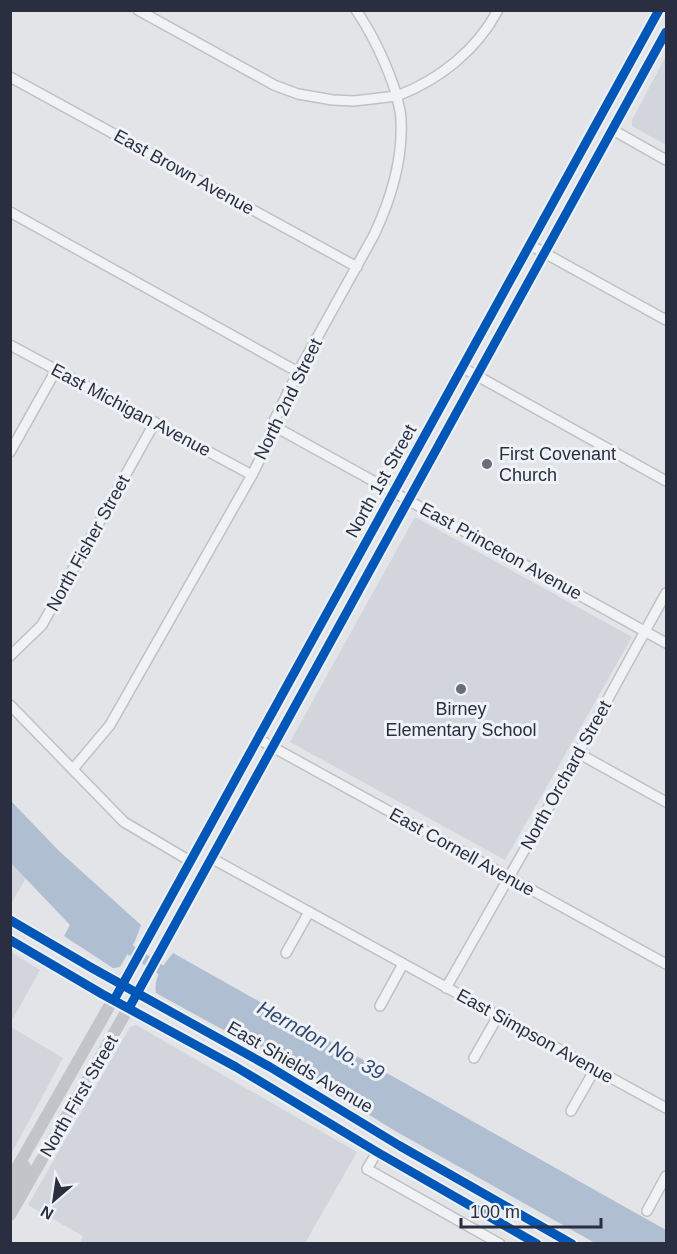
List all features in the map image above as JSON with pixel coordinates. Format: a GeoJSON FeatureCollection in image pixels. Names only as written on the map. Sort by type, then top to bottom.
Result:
{"type":"FeatureCollection","features":[{"type":"Feature","properties":{"kind":"main road","name":"North 1st Street"},"geometry":{"type":"LineString","coordinates":[[132,967],[659,10]]}},
{"type":"Feature","properties":{"kind":"main road","name":"North 1st Street"},"geometry":{"type":"LineString","coordinates":[[147,976],[666,32]]}},
{"type":"Feature","properties":{"kind":"main road"},"geometry":{"type":"LineString","coordinates":[[587,141],[613,130]]}},
{"type":"Feature","properties":{"kind":"main road"},"geometry":{"type":"LineString","coordinates":[[211,858],[208,855],[208,846],[242,768]]}},
{"type":"Feature","properties":{"kind":"main road","name":"East Shields Avenue"},"geometry":{"type":"LineString","coordinates":[[10,921],[270,1067],[552,1239],[572,1244]]}},
{"type":"Feature","properties":{"kind":"main road","name":"East Shields Avenue"},"geometry":{"type":"LineString","coordinates":[[10,939],[246,1073],[537,1244]]}},
{"type":"Feature","properties":{"kind":"main road","name":"North First Street"},"geometry":{"type":"LineString","coordinates":[[10,1180],[132,967]]}},
{"type":"Feature","properties":{"kind":"main road","name":"North First Street"},"geometry":{"type":"LineString","coordinates":[[10,1215],[147,976]]}},
{"type":"Feature","properties":{"kind":"main road"},"geometry":{"type":"LineString","coordinates":[[10,1198],[25,1171],[24,1164],[21,1162]]}},
{"type":"Feature","properties":{"kind":"street"},"geometry":{"type":"LineString","coordinates":[[138,10],[274,85],[298,94],[343,100],[397,96],[429,81],[458,60],[480,38],[498,10]]}},
{"type":"Feature","properties":{"kind":"street","name":"North 2nd Street"},"geometry":{"type":"LineString","coordinates":[[73,769],[110,725],[252,475],[297,372],[357,267],[384,214],[398,167],[401,119],[397,96],[389,73],[376,42],[356,10]]}},
{"type":"Feature","properties":{"kind":"street","name":"East Brown Avenue"},"geometry":{"type":"LineString","coordinates":[[10,77],[357,267]]}},
{"type":"Feature","properties":{"kind":"street"},"geometry":{"type":"LineString","coordinates":[[613,130],[666,160]]}},
{"type":"Feature","properties":{"kind":"street"},"geometry":{"type":"LineString","coordinates":[[10,212],[297,372]]}},
{"type":"Feature","properties":{"kind":"street"},"geometry":{"type":"LineString","coordinates":[[530,245],[666,320]]}},
{"type":"Feature","properties":{"kind":"street","name":"East Michigan Avenue"},"geometry":{"type":"LineString","coordinates":[[10,345],[252,475]]}},
{"type":"Feature","properties":{"kind":"street"},"geometry":{"type":"LineString","coordinates":[[463,368],[666,481]]}},
{"type":"Feature","properties":{"kind":"street"},"geometry":{"type":"LineString","coordinates":[[10,452],[56,370]]}},
{"type":"Feature","properties":{"kind":"street","name":"North Fisher Street"},"geometry":{"type":"LineString","coordinates":[[10,656],[42,625],[155,422]]}},
{"type":"Feature","properties":{"kind":"street","name":"East Princeton Avenue"},"geometry":{"type":"LineString","coordinates":[[272,425],[666,643]]}},
{"type":"Feature","properties":{"kind":"street","name":"North Orchard Street"},"geometry":{"type":"LineString","coordinates":[[446,988],[579,753],[666,592]]}},
{"type":"Feature","properties":{"kind":"street"},"geometry":{"type":"LineString","coordinates":[[10,705],[124,822],[190,861]]}},
{"type":"Feature","properties":{"kind":"street","name":"East Cornell Avenue"},"geometry":{"type":"LineString","coordinates":[[258,739],[666,964]]}},
{"type":"Feature","properties":{"kind":"street"},"geometry":{"type":"LineString","coordinates":[[579,753],[666,802]]}},
{"type":"Feature","properties":{"kind":"street","name":"East Simpson Avenue"},"geometry":{"type":"LineString","coordinates":[[211,858],[666,1108]]}},
{"type":"Feature","properties":{"kind":"street"},"geometry":{"type":"LineString","coordinates":[[286,953],[309,912]]}},
{"type":"Feature","properties":{"kind":"street"},"geometry":{"type":"LineString","coordinates":[[380,1006],[403,964]]}},
{"type":"Feature","properties":{"kind":"street"},"geometry":{"type":"LineString","coordinates":[[474,1058],[498,1016]]}},
{"type":"Feature","properties":{"kind":"street"},"geometry":{"type":"LineString","coordinates":[[571,1111],[595,1069]]}},
{"type":"Feature","properties":{"kind":"street"},"geometry":{"type":"LineString","coordinates":[[377,1152],[367,1169],[500,1244]]}},
{"type":"Feature","properties":{"kind":"street"},"geometry":{"type":"LineString","coordinates":[[647,1211],[666,1176]]}},
{"type":"Feature","properties":{"kind":"shaded area"},"geometry":{"type":"Polygon","coordinates":[[[666,56],[666,145],[632,126],[632,120],[666,56]]]}},
{"type":"Feature","properties":{"kind":"shaded area","name":"Birney Elementary School"},"geometry":{"type":"Polygon","coordinates":[[[415,517],[632,637],[505,860],[290,742],[415,517]]]}},
{"type":"Feature","properties":{"kind":"shaded area"},"geometry":{"type":"Polygon","coordinates":[[[11,863],[26,878],[11,904],[11,863]]]}},
{"type":"Feature","properties":{"kind":"shaded area"},"geometry":{"type":"Polygon","coordinates":[[[11,952],[40,970],[11,1022],[11,952]]]}},
{"type":"Feature","properties":{"kind":"shaded area"},"geometry":{"type":"Polygon","coordinates":[[[136,1025],[357,1152],[305,1243],[80,1243],[83,1236],[28,1205],[130,1027],[136,1025]]]}},
{"type":"Feature","properties":{"kind":"shaded area"},"geometry":{"type":"Polygon","coordinates":[[[11,1027],[63,1058],[11,1154],[11,1027]]]}},
{"type":"Feature","properties":{"kind":"water"},"geometry":{"type":"Polygon","coordinates":[[[10,800],[59,851],[141,925],[120,967],[113,968],[64,936],[70,925],[11,863],[10,800]]]}},
{"type":"Feature","properties":{"kind":"water"},"geometry":{"type":"Polygon","coordinates":[[[173,953],[666,1230],[666,1243],[595,1243],[397,1132],[289,1066],[156,993],[158,977],[173,953]]]}},
{"type":"Feature","properties":{"kind":"waterway","name":"Herndon No. 39"},"geometry":{"type":"LineString","coordinates":[[121,942],[172,977]]}},
{"type":"Feature","properties":{"kind":"cycle path"},"geometry":{"type":"LineString","coordinates":[[114,1000],[659,10]]}},
{"type":"Feature","properties":{"kind":"cycle path"},"geometry":{"type":"LineString","coordinates":[[129,1008],[666,32]]}},
{"type":"Feature","properties":{"kind":"cycle path"},"geometry":{"type":"LineString","coordinates":[[10,920],[270,1067],[400,1146],[572,1244]]}},
{"type":"Feature","properties":{"kind":"cycle path"},"geometry":{"type":"LineString","coordinates":[[10,940],[102,994],[236,1067],[537,1244]]}},
{"type":"Feature","properties":{"kind":"place","name":"First Covenant Church"},"geometry":{"type":"Point","coordinates":[487,464]}},
{"type":"Feature","properties":{"kind":"place","name":"Birney Elementary School"},"geometry":{"type":"Point","coordinates":[461,689]}}]}
